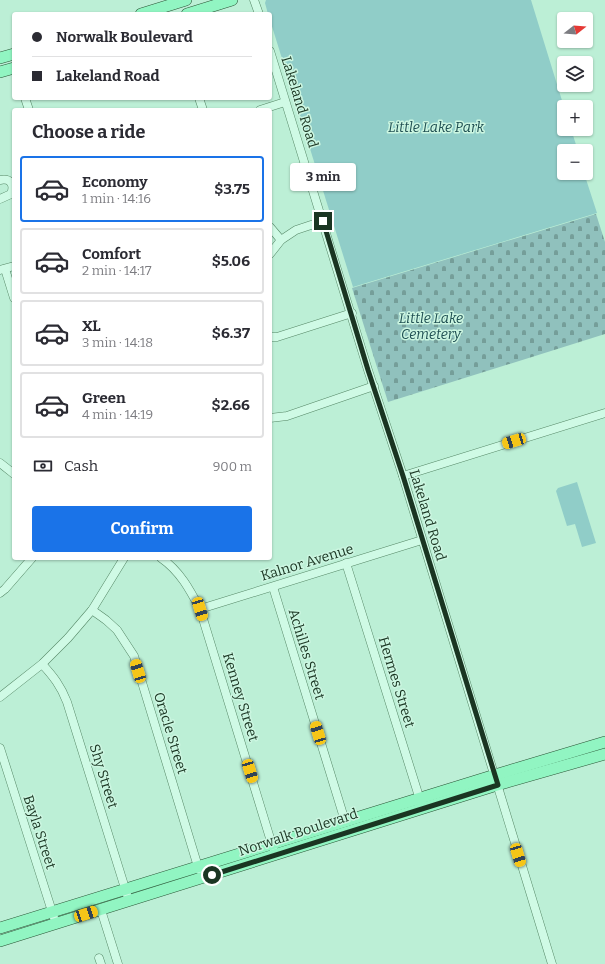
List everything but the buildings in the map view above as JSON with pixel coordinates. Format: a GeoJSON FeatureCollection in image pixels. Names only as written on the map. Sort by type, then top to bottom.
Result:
{"type":"FeatureCollection","features":[{"type":"Feature","properties":{"kind":"main road"},"geometry":{"type":"LineString","coordinates":[[147,12],[186,0]]}},
{"type":"Feature","properties":{"kind":"main road"},"geometry":{"type":"LineString","coordinates":[[193,12],[232,0]]}},
{"type":"Feature","properties":{"kind":"main road"},"geometry":{"type":"LineString","coordinates":[[0,58],[12,55]]}},
{"type":"Feature","properties":{"kind":"main road"},"geometry":{"type":"LineString","coordinates":[[0,72],[12,69]]}},
{"type":"Feature","properties":{"kind":"main road","name":"Norwalk Boulevard"},"geometry":{"type":"LineString","coordinates":[[0,941],[276,856],[421,804],[496,780],[605,742]]}},
{"type":"Feature","properties":{"kind":"main road","name":"Norwalk Boulevard"},"geometry":{"type":"LineString","coordinates":[[496,780],[605,754]]}},
{"type":"Feature","properties":{"kind":"main road","name":"Norwalk Boulevard"},"geometry":{"type":"LineString","coordinates":[[0,928],[345,821],[421,804]]}},
{"type":"Feature","properties":{"kind":"street"},"geometry":{"type":"LineString","coordinates":[[254,0],[258,12]]}},
{"type":"Feature","properties":{"kind":"street","name":"Lakeland Road"},"geometry":{"type":"LineString","coordinates":[[272,57],[403,476],[552,964]]}},
{"type":"Feature","properties":{"kind":"street"},"geometry":{"type":"LineString","coordinates":[[266,108],[286,102]]}},
{"type":"Feature","properties":{"kind":"street"},"geometry":{"type":"LineString","coordinates":[[0,180],[6,179],[12,187],[11,194],[0,199]]}},
{"type":"Feature","properties":{"kind":"street"},"geometry":{"type":"LineString","coordinates":[[272,252],[282,240],[296,230],[323,221]]}},
{"type":"Feature","properties":{"kind":"street"},"geometry":{"type":"LineString","coordinates":[[272,229],[282,240]]}},
{"type":"Feature","properties":{"kind":"street"},"geometry":{"type":"LineString","coordinates":[[3,270],[12,293]]}},
{"type":"Feature","properties":{"kind":"street"},"geometry":{"type":"LineString","coordinates":[[272,337],[277,337],[352,313]]}},
{"type":"Feature","properties":{"kind":"street"},"geometry":{"type":"LineString","coordinates":[[272,418],[287,416],[374,386]]}},
{"type":"Feature","properties":{"kind":"street"},"geometry":{"type":"LineString","coordinates":[[403,476],[605,413]]}},
{"type":"Feature","properties":{"kind":"street"},"geometry":{"type":"LineString","coordinates":[[0,465],[12,473]]}},
{"type":"Feature","properties":{"kind":"street","name":"Kalnor Avenue"},"geometry":{"type":"LineString","coordinates":[[200,609],[422,540]]}},
{"type":"Feature","properties":{"kind":"street"},"geometry":{"type":"LineString","coordinates":[[0,593],[30,560]]}},
{"type":"Feature","properties":{"kind":"street"},"geometry":{"type":"LineString","coordinates":[[0,697],[42,664],[68,638],[92,610],[123,560]]}},
{"type":"Feature","properties":{"kind":"street","name":"Kenney Street"},"geometry":{"type":"LineString","coordinates":[[163,560],[176,571],[189,588],[200,609],[276,856]]}},
{"type":"Feature","properties":{"kind":"street","name":"Hermes Street"},"geometry":{"type":"LineString","coordinates":[[346,564],[421,804]]}},
{"type":"Feature","properties":{"kind":"street","name":"Achilles Street"},"geometry":{"type":"LineString","coordinates":[[273,587],[345,821]]}},
{"type":"Feature","properties":{"kind":"street","name":"Oracle Street"},"geometry":{"type":"LineString","coordinates":[[92,610],[117,630],[134,656],[202,878]]}},
{"type":"Feature","properties":{"kind":"street","name":"Shy Street"},"geometry":{"type":"LineString","coordinates":[[42,664],[56,680],[63,691],[129,901]]}},
{"type":"Feature","properties":{"kind":"street","name":"Bayla Street"},"geometry":{"type":"LineString","coordinates":[[0,748],[56,924]]}},
{"type":"Feature","properties":{"kind":"street"},"geometry":{"type":"LineString","coordinates":[[101,910],[118,964]]}},
{"type":"Feature","properties":{"kind":"green space","name":"Little Lake Park"},"geometry":{"type":"Polygon","coordinates":[[[266,0],[531,0],[557,84],[557,92],[559,92],[562,100],[557,100],[557,136],[573,136],[576,144],[557,144],[557,180],[586,180],[597,213],[353,287],[272,26],[272,12],[267,12],[265,3],[266,0]]]}},
{"type":"Feature","properties":{"kind":"green space","name":"Little Lake Cemetery"},"geometry":{"type":"Polygon","coordinates":[[[596,214],[605,242],[605,334],[388,402],[352,288],[596,214]]]}},
{"type":"Feature","properties":{"kind":"green space"},"geometry":{"type":"Polygon","coordinates":[[[577,482],[596,543],[582,547],[575,524],[567,526],[556,491],[558,488],[577,482]]]}},
{"type":"Feature","properties":{"kind":"route"},"geometry":{"type":"LineString","coordinates":[[212,875],[498,785],[323,221]]}}]}
